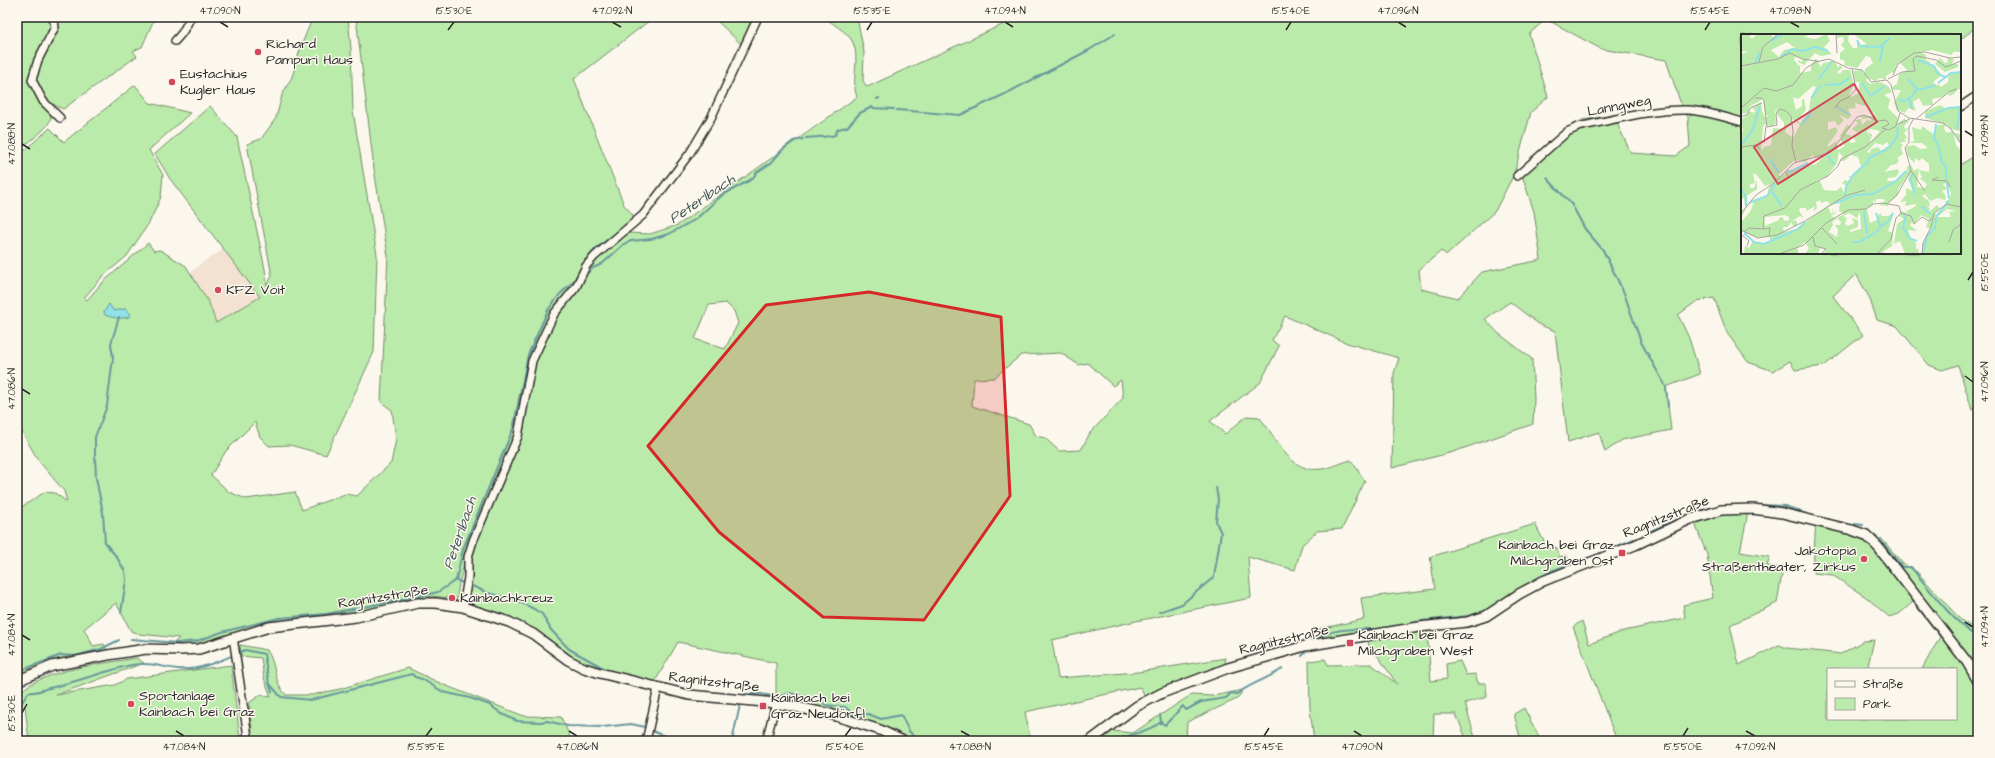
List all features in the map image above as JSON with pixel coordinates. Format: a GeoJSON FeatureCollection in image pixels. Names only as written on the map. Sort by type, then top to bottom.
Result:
{"type":"FeatureCollection","features":[{"type":"Feature","properties":{"kind":"main road","name":"Ragnitzstraße"},"geometry":{"type":"LineString","coordinates":[[1090,741],[1137,706],[1162,694],[1228,668],[1305,646],[1419,627],[1467,622],[1486,616],[1519,594],[1543,581],[1635,544],[1688,520],[1721,510],[1753,509],[1782,513],[1852,530],[1866,536],[1878,547],[1967,662],[1978,682]]}},
{"type":"Feature","properties":{"kind":"main road","name":"Ragnitzstraße"},"geometry":{"type":"LineString","coordinates":[[17,681],[52,666],[101,656],[146,649],[199,649],[269,627],[356,617],[418,604],[436,603],[464,607],[509,622],[533,634],[568,660],[584,668],[689,695],[776,703],[830,714],[880,730],[903,741]]}},
{"type":"Feature","properties":{"kind":"street"},"geometry":{"type":"LineString","coordinates":[[53,17],[56,27],[38,60],[32,80],[43,101],[60,118]]}},
{"type":"Feature","properties":{"kind":"street"},"geometry":{"type":"LineString","coordinates":[[175,41],[182,33],[191,17]]}},
{"type":"Feature","properties":{"kind":"street"},"geometry":{"type":"LineString","coordinates":[[464,607],[468,577],[468,557],[473,541],[518,436],[532,361],[554,314],[576,287],[586,266],[595,256],[643,215],[690,153],[712,118],[758,17]]}},
{"type":"Feature","properties":{"kind":"street"},"geometry":{"type":"LineString","coordinates":[[1961,107],[1978,95]]}},
{"type":"Feature","properties":{"kind":"street","name":"Lanngweg"},"geometry":{"type":"LineString","coordinates":[[1517,176],[1567,132],[1578,127],[1648,112],[1687,110],[1703,112],[1741,122]]}},
{"type":"Feature","properties":{"kind":"street"},"geometry":{"type":"LineString","coordinates":[[234,637],[248,737],[243,741]]}},
{"type":"Feature","properties":{"kind":"street"},"geometry":{"type":"LineString","coordinates":[[646,741],[658,688]]}},
{"type":"Feature","properties":{"kind":"street"},"geometry":{"type":"LineString","coordinates":[[766,741],[776,703]]}},
{"type":"Feature","properties":{"kind":"highlighted area"},"geometry":{"type":"Polygon","coordinates":[[[869,292],[1001,317],[1010,496],[924,620],[823,617],[719,532],[648,446],[766,305],[869,292]]]}},
{"type":"Feature","properties":{"kind":"shaded area"},"geometry":{"type":"Polygon","coordinates":[[[224,249],[260,297],[216,323],[209,303],[190,273],[200,264],[224,249]]]}},
{"type":"Feature","properties":{"kind":"green space"},"geometry":{"type":"Polygon","coordinates":[[[17,17],[155,17],[142,47],[133,51],[137,56],[63,109],[53,104],[51,118],[45,128],[36,137],[17,151],[17,17]]]}},
{"type":"Feature","properties":{"kind":"green space"},"geometry":{"type":"Polygon","coordinates":[[[313,17],[348,17],[351,49],[353,111],[377,255],[374,352],[326,455],[290,445],[269,446],[260,437],[255,422],[226,451],[211,475],[229,492],[246,499],[295,492],[302,510],[345,494],[357,496],[391,463],[396,439],[392,410],[381,402],[388,256],[374,169],[356,17],[654,17],[574,79],[624,205],[633,215],[630,226],[613,236],[584,260],[591,265],[603,252],[629,233],[650,234],[678,225],[857,97],[855,90],[856,53],[854,46],[846,33],[824,17],[857,17],[864,52],[863,81],[867,87],[1019,17],[1978,17],[1978,25],[1961,39],[1961,34],[1741,34],[1741,254],[1961,254],[1961,164],[1971,158],[1978,163],[1978,407],[1972,410],[1958,365],[1942,370],[1929,365],[1897,326],[1877,320],[1869,297],[1856,274],[1833,296],[1863,335],[1824,366],[1795,370],[1790,361],[1773,371],[1748,362],[1727,333],[1714,298],[1697,301],[1678,315],[1689,338],[1700,374],[1666,387],[1671,430],[1622,440],[1605,452],[1599,432],[1568,442],[1555,331],[1540,325],[1510,302],[1485,319],[1498,333],[1532,359],[1534,399],[1533,424],[1453,452],[1392,468],[1394,373],[1399,358],[1347,343],[1285,316],[1272,340],[1279,346],[1260,383],[1210,421],[1225,434],[1247,416],[1259,417],[1285,453],[1300,466],[1310,469],[1322,469],[1351,460],[1365,481],[1342,529],[1317,531],[1302,545],[1295,570],[1248,557],[1251,598],[1136,621],[1052,640],[1058,678],[1138,672],[1226,658],[1222,675],[1148,704],[1140,687],[1025,712],[1031,741],[890,741],[891,739],[823,715],[776,707],[776,663],[678,642],[656,680],[646,690],[599,678],[571,658],[473,605],[470,600],[469,593],[472,548],[471,541],[459,583],[457,599],[432,596],[342,615],[273,622],[200,644],[171,646],[179,638],[139,634],[131,631],[116,603],[84,629],[93,646],[104,644],[107,650],[39,668],[17,677],[17,510],[45,492],[55,493],[67,502],[64,491],[38,460],[21,430],[17,435],[17,157],[50,128],[64,142],[135,85],[150,103],[190,113],[149,150],[163,175],[161,197],[149,223],[127,256],[102,277],[84,298],[87,300],[101,284],[148,243],[154,251],[160,250],[186,266],[209,303],[216,323],[260,297],[170,179],[155,154],[210,106],[237,137],[265,269],[267,285],[272,276],[247,144],[261,139],[276,118],[282,95],[292,77],[301,46],[313,17]],[[1546,19],[1529,34],[1548,97],[1531,112],[1514,174],[1495,211],[1447,255],[1441,251],[1419,270],[1421,289],[1458,298],[1482,272],[1541,260],[1534,212],[1522,175],[1582,120],[1613,115],[1631,153],[1676,156],[1690,146],[1688,117],[1683,110],[1666,60],[1601,49],[1546,19]],[[726,303],[709,305],[695,339],[725,349],[738,323],[734,311],[726,303]],[[109,305],[104,312],[127,318],[131,314],[125,309],[114,311],[109,305]],[[1061,353],[1021,355],[994,378],[974,379],[972,406],[1029,424],[1036,436],[1045,438],[1059,451],[1081,450],[1090,433],[1123,398],[1121,380],[1113,386],[1088,363],[1079,365],[1061,353]]]}},
{"type":"Feature","properties":{"kind":"green space"},"geometry":{"type":"Polygon","coordinates":[[[713,17],[726,17],[727,22],[736,19],[737,17],[753,17],[741,44],[713,17]]]}},
{"type":"Feature","properties":{"kind":"green space"},"geometry":{"type":"Polygon","coordinates":[[[1748,512],[1740,552],[1770,557],[1767,566],[1783,568],[1777,603],[1730,625],[1739,665],[1779,645],[1787,648],[1841,654],[1863,641],[1874,640],[1868,666],[1873,668],[1827,668],[1827,720],[1957,720],[1957,668],[1923,668],[1940,637],[1913,602],[1899,614],[1889,617],[1866,597],[1832,575],[1813,573],[1816,517],[1878,541],[1881,538],[1903,564],[1917,572],[1961,620],[1978,631],[1978,741],[1617,741],[1573,627],[1582,621],[1589,644],[1624,631],[1685,618],[1683,605],[1713,598],[1707,555],[1694,521],[1720,514],[1748,512]]]}},
{"type":"Feature","properties":{"kind":"green space"},"geometry":{"type":"Polygon","coordinates":[[[1535,524],[1548,549],[1556,547],[1560,557],[1566,555],[1577,572],[1523,596],[1488,620],[1427,630],[1431,681],[1447,679],[1446,664],[1460,661],[1466,675],[1475,674],[1478,683],[1486,683],[1487,697],[1465,703],[1476,741],[1467,741],[1456,714],[1434,714],[1433,741],[1314,741],[1310,709],[1309,661],[1325,659],[1328,665],[1371,664],[1397,684],[1375,652],[1370,653],[1367,633],[1319,639],[1315,630],[1364,619],[1361,598],[1435,589],[1430,557],[1535,524]]]}},
{"type":"Feature","properties":{"kind":"green space"},"geometry":{"type":"Polygon","coordinates":[[[240,645],[267,650],[279,684],[286,695],[312,695],[340,689],[408,668],[444,685],[524,716],[561,717],[571,739],[576,741],[248,741],[248,736],[252,735],[249,703],[260,695],[271,697],[264,678],[261,658],[241,656],[240,645]]]}},
{"type":"Feature","properties":{"kind":"green space","name":"Sportanlage Kainbach bei Graz"},"geometry":{"type":"Polygon","coordinates":[[[136,658],[144,663],[56,695],[115,685],[127,679],[231,665],[240,739],[239,741],[29,741],[25,706],[18,708],[21,691],[45,677],[60,672],[136,658]]]}},
{"type":"Feature","properties":{"kind":"green space"},"geometry":{"type":"Polygon","coordinates":[[[1243,690],[1237,699],[1187,722],[1186,741],[1100,741],[1113,731],[1133,733],[1191,695],[1213,696],[1243,690]]]}},
{"type":"Feature","properties":{"kind":"green space"},"geometry":{"type":"Polygon","coordinates":[[[1524,708],[1541,741],[1521,741],[1514,714],[1524,708]]]}},
{"type":"Feature","properties":{"kind":"water"},"geometry":{"type":"Polygon","coordinates":[[[109,304],[114,311],[125,309],[131,314],[130,316],[118,318],[105,315],[104,312],[109,304]]]}},
{"type":"Feature","properties":{"kind":"waterway"},"geometry":{"type":"LineString","coordinates":[[897,110],[960,115],[1003,95],[1089,50],[1115,34]]}},
{"type":"Feature","properties":{"kind":"waterway","name":"Peterlbach"},"geometry":{"type":"LineString","coordinates":[[806,138],[835,135],[838,129],[847,127],[860,113],[872,107]]}},
{"type":"Feature","properties":{"kind":"waterway"},"geometry":{"type":"LineString","coordinates":[[871,108],[894,109]]}},
{"type":"Feature","properties":{"kind":"waterway","name":"Peterlbach"},"geometry":{"type":"LineString","coordinates":[[586,274],[593,268],[602,264],[624,244],[631,241],[651,239],[669,234],[696,219],[721,196],[752,179],[757,172],[771,163],[782,150],[793,141],[803,139]]}},
{"type":"Feature","properties":{"kind":"waterway"},"geometry":{"type":"LineString","coordinates":[[1547,178],[1572,205],[1585,229],[1603,250],[1624,293],[1641,342],[1666,387],[1668,407]]}},
{"type":"Feature","properties":{"kind":"waterway"},"geometry":{"type":"LineString","coordinates":[[584,263],[595,249],[615,234]]}},
{"type":"Feature","properties":{"kind":"waterway","name":"Peterlbach"},"geometry":{"type":"LineString","coordinates":[[575,279],[582,267]]}},
{"type":"Feature","properties":{"kind":"waterway","name":"Peterlbach"},"geometry":{"type":"LineString","coordinates":[[131,639],[177,643],[197,641],[222,632],[279,618],[326,614],[438,592],[456,580],[463,549],[513,429],[528,355],[548,310],[560,294],[577,278]]}},
{"type":"Feature","properties":{"kind":"waterway"},"geometry":{"type":"LineString","coordinates":[[119,317],[111,344],[113,358],[107,406],[95,437],[95,454],[96,478],[103,513],[105,543],[116,556],[125,571],[126,580],[121,613]]}},
{"type":"Feature","properties":{"kind":"waterway"},"geometry":{"type":"LineString","coordinates":[[1159,612],[1182,604],[1214,577],[1221,533],[1216,522],[1218,499],[1216,488]]}},
{"type":"Feature","properties":{"kind":"waterway"},"geometry":{"type":"LineString","coordinates":[[1756,505],[1785,506],[1808,515]]}},
{"type":"Feature","properties":{"kind":"waterway"},"geometry":{"type":"LineString","coordinates":[[1691,513],[1720,506]]}},
{"type":"Feature","properties":{"kind":"waterway"},"geometry":{"type":"LineString","coordinates":[[1644,534],[1678,519]]}},
{"type":"Feature","properties":{"kind":"waterway"},"geometry":{"type":"LineString","coordinates":[[1855,524],[1863,525]]}},
{"type":"Feature","properties":{"kind":"waterway"},"geometry":{"type":"LineString","coordinates":[[1867,530],[1880,540],[1902,567],[1911,567],[1950,614],[1978,638]]}},
{"type":"Feature","properties":{"kind":"waterway"},"geometry":{"type":"LineString","coordinates":[[1606,551],[1634,539]]}},
{"type":"Feature","properties":{"kind":"waterway"},"geometry":{"type":"LineString","coordinates":[[1530,583],[1551,571],[1597,555]]}},
{"type":"Feature","properties":{"kind":"waterway","name":"Peterlbach"},"geometry":{"type":"LineString","coordinates":[[456,580],[463,583]]}},
{"type":"Feature","properties":{"kind":"waterway"},"geometry":{"type":"LineString","coordinates":[[470,585],[488,593],[516,600],[534,609],[542,614],[551,630],[569,649],[609,671]]}},
{"type":"Feature","properties":{"kind":"waterway"},"geometry":{"type":"LineString","coordinates":[[1382,629],[1422,621],[1468,616],[1486,611],[1511,594]]}},
{"type":"Feature","properties":{"kind":"waterway"},"geometry":{"type":"LineString","coordinates":[[1314,641],[1320,636],[1336,631],[1378,629]]}},
{"type":"Feature","properties":{"kind":"waterway","name":"Peterlbach"},"geometry":{"type":"LineString","coordinates":[[17,672],[61,655],[75,656],[101,649],[119,640]]}},
{"type":"Feature","properties":{"kind":"waterway"},"geometry":{"type":"LineString","coordinates":[[1302,656],[1308,649]]}},
{"type":"Feature","properties":{"kind":"waterway"},"geometry":{"type":"LineString","coordinates":[[238,653],[245,650],[264,654],[269,683],[281,697],[311,700],[412,674],[443,692],[470,698],[490,705],[502,714],[517,721],[547,721],[568,726],[603,727],[631,724],[645,727]]}},
{"type":"Feature","properties":{"kind":"waterway"},"geometry":{"type":"LineString","coordinates":[[17,709],[29,692],[70,683],[122,667],[144,664],[178,669],[192,669],[234,655]]}},
{"type":"Feature","properties":{"kind":"waterway"},"geometry":{"type":"LineString","coordinates":[[1112,741],[1143,731],[1161,722],[1165,725],[1183,706],[1186,710],[1201,702],[1226,698],[1231,693],[1237,694],[1282,669]]}},
{"type":"Feature","properties":{"kind":"waterway"},"geometry":{"type":"LineString","coordinates":[[269,683],[272,692]]}},
{"type":"Feature","properties":{"kind":"waterway"},"geometry":{"type":"LineString","coordinates":[[744,696],[745,694],[761,694],[778,697],[789,693],[821,700],[825,705],[845,707],[856,716],[868,714],[881,719],[901,715],[909,731],[918,741]]}},
{"type":"Feature","properties":{"kind":"waterway"},"geometry":{"type":"LineString","coordinates":[[732,741],[740,705]]}},
{"type":"Feature","properties":{"kind":"waterway"},"geometry":{"type":"LineString","coordinates":[[1160,715],[1161,722]]}},
{"type":"Feature","properties":{"kind":"waterway"},"geometry":{"type":"LineString","coordinates":[[652,731],[677,741]]}},
{"type":"Feature","properties":{"kind":"place","name":"Richard Pampuri Haus"},"geometry":{"type":"Point","coordinates":[258,52]}},
{"type":"Feature","properties":{"kind":"place","name":"Eustachius Kugler Haus"},"geometry":{"type":"Point","coordinates":[172,82]}},
{"type":"Feature","properties":{"kind":"place","name":"KFZ Voit"},"geometry":{"type":"Point","coordinates":[218,290]}},
{"type":"Feature","properties":{"kind":"place","name":"Kainbach bei Graz Milchgraben Ost"},"geometry":{"type":"Point","coordinates":[1622,553]}},
{"type":"Feature","properties":{"kind":"place","name":"Jakotopia Straßentheater, Zirkus"},"geometry":{"type":"Point","coordinates":[1864,559]}},
{"type":"Feature","properties":{"kind":"place","name":"Kainbachkreuz"},"geometry":{"type":"Point","coordinates":[452,598]}},
{"type":"Feature","properties":{"kind":"place","name":"Kainbach bei Graz Milchgraben West"},"geometry":{"type":"Point","coordinates":[1350,643]}},
{"type":"Feature","properties":{"kind":"place","name":"Sportanlage Kainbach bei Graz"},"geometry":{"type":"Point","coordinates":[131,704]}},
{"type":"Feature","properties":{"kind":"place","name":"Kainbach bei Graz Neudörfl"},"geometry":{"type":"Point","coordinates":[763,706]}}]}
